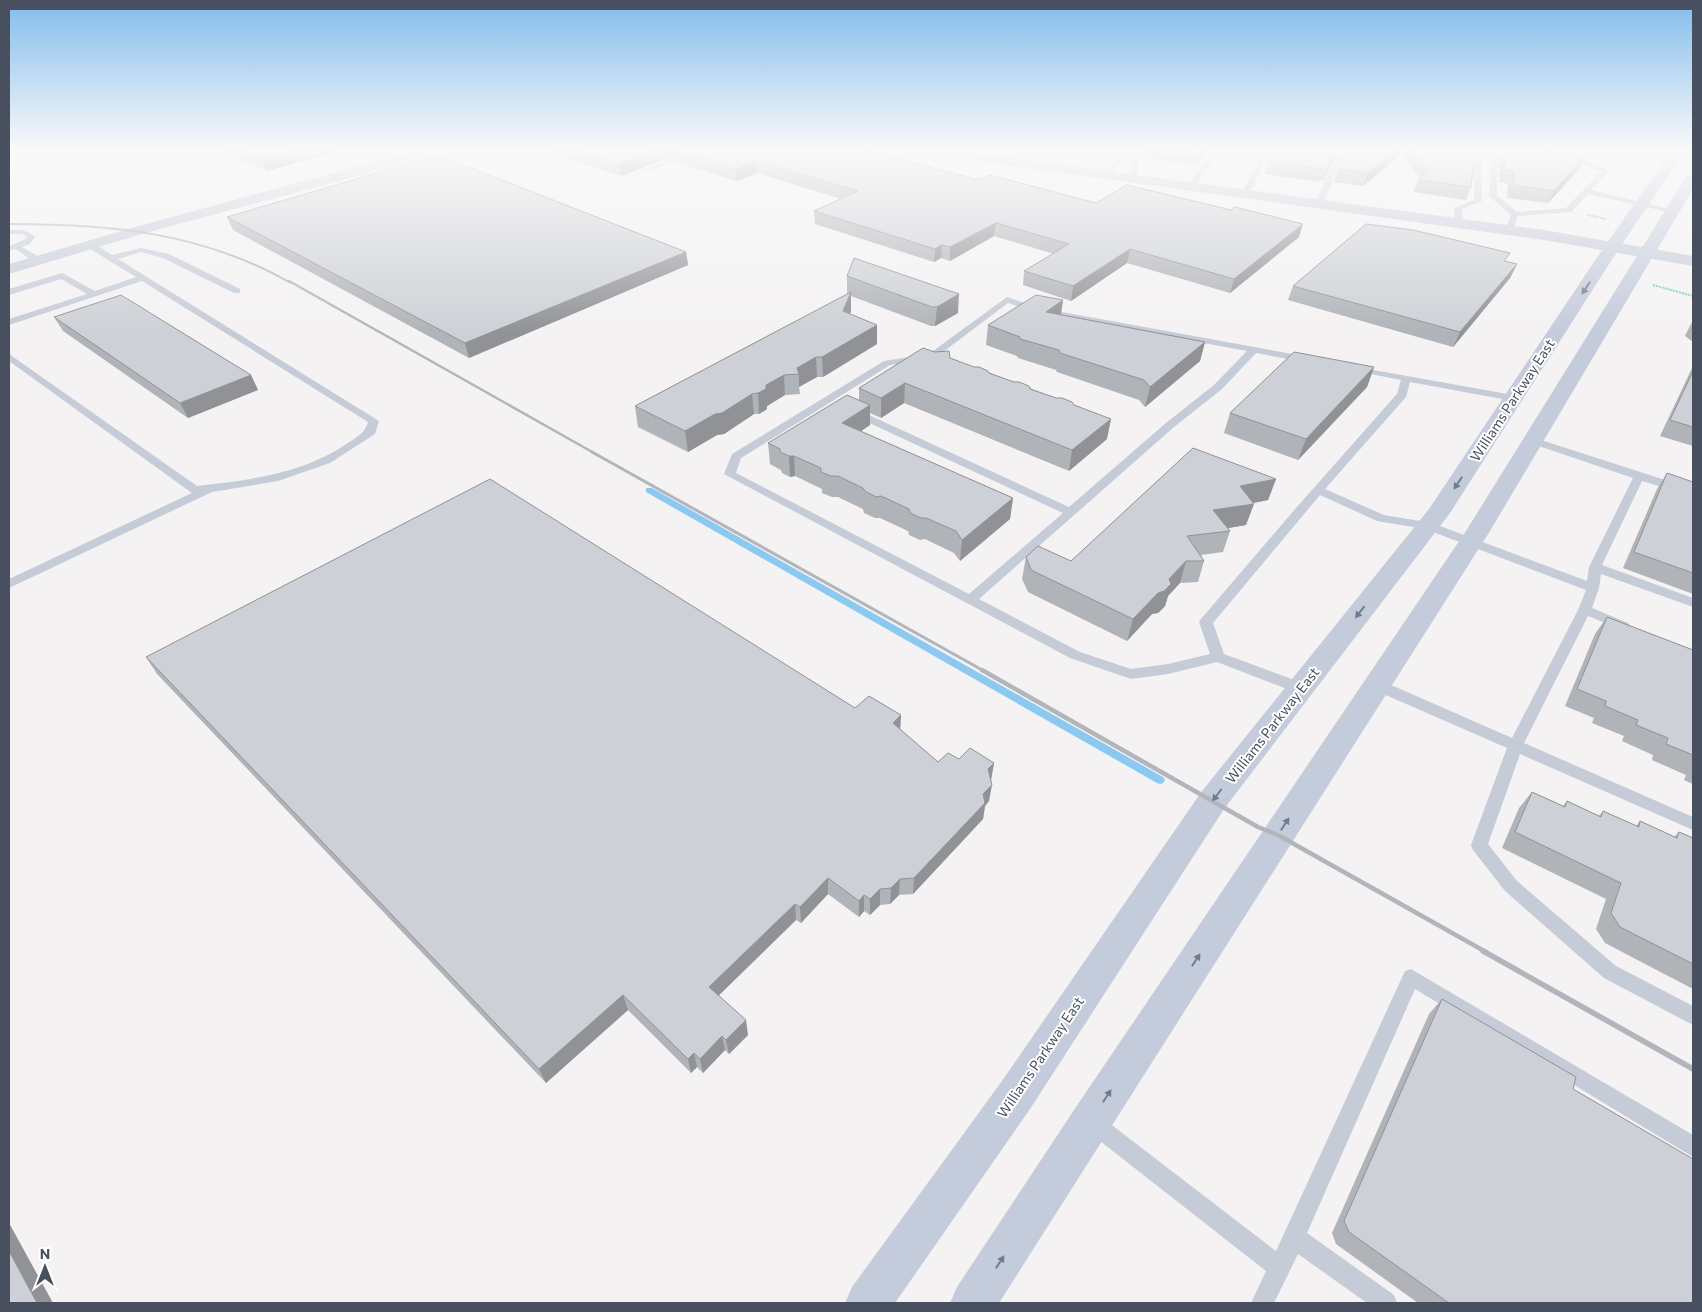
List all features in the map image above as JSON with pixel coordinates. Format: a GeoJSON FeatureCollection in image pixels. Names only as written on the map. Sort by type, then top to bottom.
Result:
{"type":"FeatureCollection","features":[{"type":"Feature","properties":{"kind":"main road","name":"Williams Parkway East"},"geometry":{"type":"LineString","coordinates":[[868,1303],[1016,1095],[1213,800],[1428,526],[1637,211]]}},
{"type":"Feature","properties":{"kind":"main road"},"geometry":{"type":"LineString","coordinates":[[974,1303],[1090,1121],[1471,543],[1673,211]]}},
{"type":"Feature","properties":{"kind":"street"},"geometry":{"type":"LineString","coordinates":[[9,269],[213,211]]}},
{"type":"Feature","properties":{"kind":"street"},"geometry":{"type":"LineString","coordinates":[[1372,211],[1509,230],[1620,236],[1648,253],[1693,261]]}},
{"type":"Feature","properties":{"kind":"lane"},"geometry":{"type":"LineString","coordinates":[[1458,211],[1459,223]]}},
{"type":"Feature","properties":{"kind":"lane"},"geometry":{"type":"LineString","coordinates":[[1511,211],[1514,214],[1551,211]]}},
{"type":"Feature","properties":{"kind":"lane"},"geometry":{"type":"LineString","coordinates":[[1509,230],[1514,214]]}},
{"type":"Feature","properties":{"kind":"lane"},"geometry":{"type":"LineString","coordinates":[[9,232],[24,232],[31,237],[27,242],[13,248]]}},
{"type":"Feature","properties":{"kind":"lane"},"geometry":{"type":"LineString","coordinates":[[9,358],[195,490],[278,478],[327,460],[371,432],[374,421],[90,245]]}},
{"type":"Feature","properties":{"kind":"lane"},"geometry":{"type":"LineString","coordinates":[[13,248],[38,260]]}},
{"type":"Feature","properties":{"kind":"lane"},"geometry":{"type":"LineString","coordinates":[[112,258],[141,250],[166,256],[237,291]]}},
{"type":"Feature","properties":{"kind":"lane"},"geometry":{"type":"LineString","coordinates":[[9,292],[62,276],[94,294]]}},
{"type":"Feature","properties":{"kind":"lane"},"geometry":{"type":"LineString","coordinates":[[9,322],[143,278]]}},
{"type":"Feature","properties":{"kind":"lane"},"geometry":{"type":"LineString","coordinates":[[1300,688],[1218,656],[1168,669],[1131,674],[1075,655],[730,474],[736,456],[837,404],[887,363],[932,356],[1006,300],[1038,310],[1325,363]]}},
{"type":"Feature","properties":{"kind":"lane"},"geometry":{"type":"LineString","coordinates":[[970,600],[1170,425],[1218,387],[1254,350]]}},
{"type":"Feature","properties":{"kind":"lane"},"geometry":{"type":"LineString","coordinates":[[1343,366],[1513,398]]}},
{"type":"Feature","properties":{"kind":"lane"},"geometry":{"type":"LineString","coordinates":[[1218,656],[1206,622],[1402,395],[1406,378]]}},
{"type":"Feature","properties":{"kind":"lane"},"geometry":{"type":"LineString","coordinates":[[837,404],[1072,512]]}},
{"type":"Feature","properties":{"kind":"lane"},"geometry":{"type":"LineString","coordinates":[[1534,441],[1693,493]]}},
{"type":"Feature","properties":{"kind":"lane"},"geometry":{"type":"LineString","coordinates":[[1639,476],[1595,567],[1593,588],[1586,610],[1515,746],[1479,845],[1510,886],[1610,972],[1693,1016]]}},
{"type":"Feature","properties":{"kind":"lane"},"geometry":{"type":"LineString","coordinates":[[9,584],[211,488]]}},
{"type":"Feature","properties":{"kind":"lane"},"geometry":{"type":"LineString","coordinates":[[1318,490],[1381,518],[1428,526],[1593,588]]}},
{"type":"Feature","properties":{"kind":"lane"},"geometry":{"type":"LineString","coordinates":[[1595,567],[1693,603]]}},
{"type":"Feature","properties":{"kind":"lane"},"geometry":{"type":"LineString","coordinates":[[1586,610],[1639,632]]}},
{"type":"Feature","properties":{"kind":"lane"},"geometry":{"type":"LineString","coordinates":[[1377,685],[1693,824]]}},
{"type":"Feature","properties":{"kind":"lane"},"geometry":{"type":"LineString","coordinates":[[1262,1303],[1280,1268],[1411,977],[1693,1147]]}},
{"type":"Feature","properties":{"kind":"lane"},"geometry":{"type":"LineString","coordinates":[[1090,1121],[1280,1268]]}},
{"type":"Feature","properties":{"kind":"lane"},"geometry":{"type":"LineString","coordinates":[[1293,1237],[1386,1303]]}},
{"type":"Feature","properties":{"kind":"path"},"geometry":{"type":"LineString","coordinates":[[1570,211],[1620,236]]}},
{"type":"Feature","properties":{"kind":"path"},"geometry":{"type":"LineString","coordinates":[[1632,280],[1693,296]]}},
{"type":"Feature","properties":{"kind":"building"},"geometry":{"type":"Polygon","coordinates":[[[247,211],[582,211],[686,252],[465,343],[227,217],[247,211]]]}},
{"type":"Feature","properties":{"kind":"building"},"geometry":{"type":"Polygon","coordinates":[[[815,211],[1252,211],[1303,224],[1234,279],[1130,249],[1073,286],[1024,271],[1069,244],[996,223],[950,247],[942,245],[935,249],[815,211]]]}},
{"type":"Feature","properties":{"kind":"building"},"geometry":{"type":"Polygon","coordinates":[[[1366,224],[1413,230],[1510,253],[1504,261],[1517,264],[1460,332],[1293,286],[1366,224]]]}},
{"type":"Feature","properties":{"kind":"building"},"geometry":{"type":"Polygon","coordinates":[[[854,258],[959,294],[937,307],[932,307],[847,276],[854,258]]]}},
{"type":"Feature","properties":{"kind":"building"},"geometry":{"type":"Polygon","coordinates":[[[851,292],[843,311],[877,325],[822,357],[816,357],[797,368],[799,374],[784,375],[766,385],[766,389],[752,394],[722,413],[715,414],[685,431],[635,406],[851,292]]]}},
{"type":"Feature","properties":{"kind":"building"},"geometry":{"type":"Polygon","coordinates":[[[121,295],[251,375],[180,403],[54,317],[121,295]]]}},
{"type":"Feature","properties":{"kind":"building"},"geometry":{"type":"Polygon","coordinates":[[[1036,295],[1063,300],[1046,312],[1205,342],[1150,387],[1144,380],[1060,353],[1059,350],[1020,339],[1020,337],[988,325],[1036,295]]]}},
{"type":"Feature","properties":{"kind":"building"},"geometry":{"type":"Polygon","coordinates":[[[923,348],[935,352],[949,351],[950,358],[979,367],[989,373],[1014,382],[1019,382],[1029,386],[1030,389],[1056,398],[1062,398],[1072,402],[1074,405],[1111,419],[1072,450],[905,383],[881,398],[859,388],[923,348]]]}},
{"type":"Feature","properties":{"kind":"building"},"geometry":{"type":"Polygon","coordinates":[[[1294,352],[1374,367],[1306,439],[1230,413],[1294,352]]]}},
{"type":"Feature","properties":{"kind":"building"},"geometry":{"type":"Polygon","coordinates":[[[1693,371],[1693,427],[1670,420],[1693,371]]]}},
{"type":"Feature","properties":{"kind":"building"},"geometry":{"type":"Polygon","coordinates":[[[847,395],[870,405],[842,423],[1013,498],[962,540],[956,531],[910,513],[909,509],[881,496],[876,497],[863,488],[838,476],[831,476],[821,472],[821,468],[780,452],[780,449],[768,443],[847,395]]]}},
{"type":"Feature","properties":{"kind":"building"},"geometry":{"type":"Polygon","coordinates":[[[1193,448],[1276,479],[1240,486],[1254,504],[1213,510],[1230,531],[1187,536],[1204,561],[1186,561],[1169,579],[1171,584],[1164,591],[1158,593],[1133,619],[1031,570],[1026,557],[1038,546],[1071,561],[1193,448]]]}},
{"type":"Feature","properties":{"kind":"building"},"geometry":{"type":"Polygon","coordinates":[[[1667,473],[1693,482],[1693,573],[1634,552],[1667,473]]]}},
{"type":"Feature","properties":{"kind":"building"},"geometry":{"type":"Polygon","coordinates":[[[490,479],[855,708],[869,696],[901,715],[893,723],[938,762],[948,753],[959,759],[970,748],[994,763],[988,769],[992,785],[983,794],[985,803],[914,878],[900,879],[891,888],[880,889],[870,899],[864,895],[859,901],[828,878],[800,907],[795,904],[709,987],[746,1020],[726,1040],[722,1036],[700,1059],[694,1053],[688,1059],[623,995],[539,1069],[146,657],[490,479]]]}},
{"type":"Feature","properties":{"kind":"building"},"geometry":{"type":"Polygon","coordinates":[[[1607,617],[1693,650],[1693,755],[1666,744],[1668,738],[1636,725],[1638,720],[1605,706],[1606,701],[1577,689],[1607,617]]]}},
{"type":"Feature","properties":{"kind":"building"},"geometry":{"type":"Polygon","coordinates":[[[1532,792],[1565,807],[1567,801],[1601,817],[1603,811],[1639,827],[1640,821],[1677,838],[1679,832],[1693,838],[1693,964],[1620,927],[1611,913],[1621,883],[1515,832],[1532,792]]]}},
{"type":"Feature","properties":{"kind":"building"},"geometry":{"type":"Polygon","coordinates":[[[1442,999],[1576,1077],[1573,1089],[1693,1159],[1693,1303],[1449,1303],[1349,1232],[1344,1221],[1442,999]]]}},
{"type":"Feature","properties":{"kind":"building"},"geometry":{"type":"Polygon","coordinates":[[[9,1251],[37,1303],[9,1303],[9,1251]]]}},
{"type":"Feature","properties":{"kind":"waterway"},"geometry":{"type":"LineString","coordinates":[[649,490],[1160,780]]}},
{"type":"Feature","properties":{"kind":"railway"},"geometry":{"type":"LineString","coordinates":[[9,224],[83,226],[154,234],[223,252],[291,283]]}},
{"type":"Feature","properties":{"kind":"railway"},"geometry":{"type":"LineString","coordinates":[[289,281],[594,453]]}},
{"type":"Feature","properties":{"kind":"railway"},"geometry":{"type":"LineString","coordinates":[[592,452],[984,671]]}},
{"type":"Feature","properties":{"kind":"railway"},"geometry":{"type":"LineString","coordinates":[[982,670],[1258,827],[1278,835],[1486,952]]}},
{"type":"Feature","properties":{"kind":"railway"},"geometry":{"type":"LineString","coordinates":[[1483,951],[1693,1069]]}}]}
